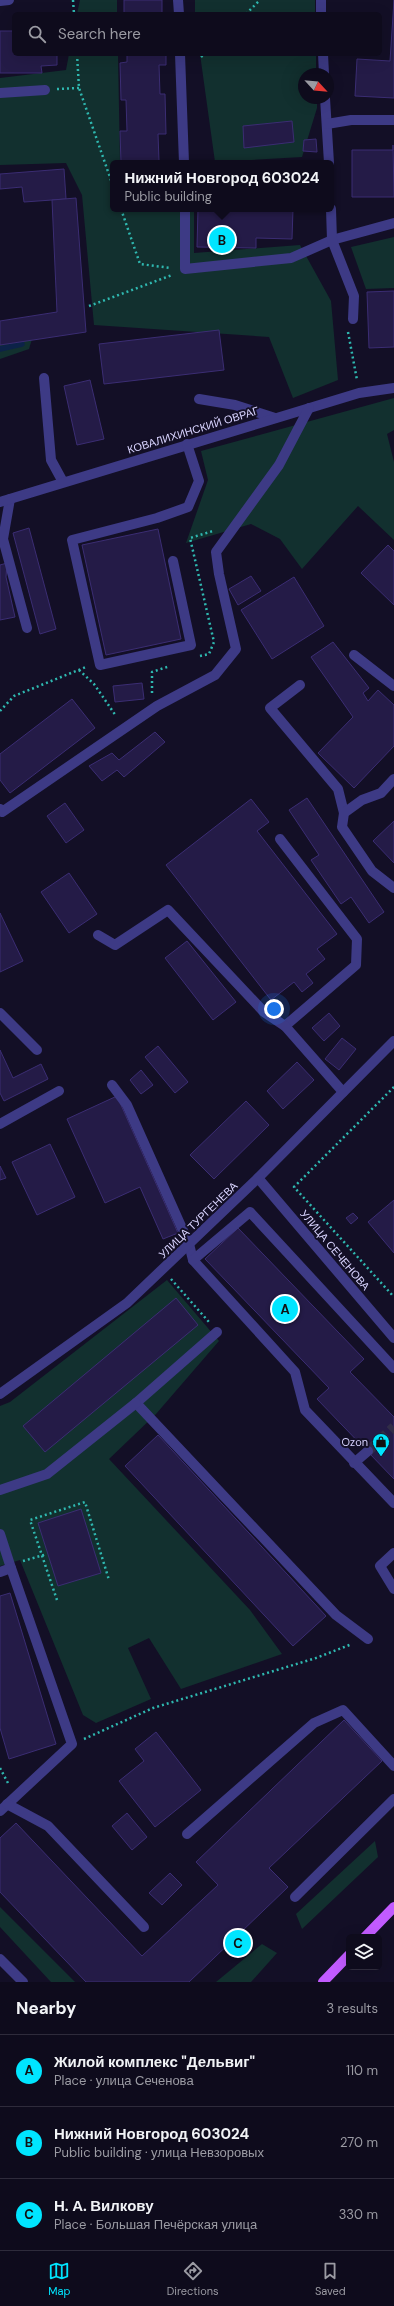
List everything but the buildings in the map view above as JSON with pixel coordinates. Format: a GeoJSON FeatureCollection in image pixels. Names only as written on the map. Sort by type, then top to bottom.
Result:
{"type":"FeatureCollection","features":[{"type":"Feature","properties":{"kind":"main road"},"geometry":{"type":"LineString","coordinates":[[368,1934],[394,1907]]}},
{"type":"Feature","properties":{"kind":"main road"},"geometry":{"type":"LineString","coordinates":[[323,1982],[346,1957]]}},
{"type":"Feature","properties":{"kind":"street"},"geometry":{"type":"LineString","coordinates":[[0,1],[9,0]]}},
{"type":"Feature","properties":{"kind":"street"},"geometry":{"type":"LineString","coordinates":[[178,0],[179,12]]}},
{"type":"Feature","properties":{"kind":"street"},"geometry":{"type":"LineString","coordinates":[[321,0],[321,12]]}},
{"type":"Feature","properties":{"kind":"street"},"geometry":{"type":"LineString","coordinates":[[180,56],[184,160]]}},
{"type":"Feature","properties":{"kind":"street"},"geometry":{"type":"LineString","coordinates":[[323,56],[324,68]]}},
{"type":"Feature","properties":{"kind":"street"},"geometry":{"type":"LineString","coordinates":[[0,93],[45,90]]}},
{"type":"Feature","properties":{"kind":"street"},"geometry":{"type":"LineString","coordinates":[[325,104],[328,160]]}},
{"type":"Feature","properties":{"kind":"street"},"geometry":{"type":"LineString","coordinates":[[327,124],[351,120],[394,120]]}},
{"type":"Feature","properties":{"kind":"street"},"geometry":{"type":"LineString","coordinates":[[185,212],[185,270],[291,258],[332,240],[394,223]]}},
{"type":"Feature","properties":{"kind":"street"},"geometry":{"type":"LineString","coordinates":[[331,212],[332,240],[354,296],[353,319]]}},
{"type":"Feature","properties":{"kind":"street"},"geometry":{"type":"LineString","coordinates":[[44,378],[51,460],[62,482]]}},
{"type":"Feature","properties":{"kind":"street","name":"КОВАЛИХИНСКИЙ ОВРАГ"},"geometry":{"type":"LineString","coordinates":[[5,500],[359,393],[394,388]]}},
{"type":"Feature","properties":{"kind":"street"},"geometry":{"type":"LineString","coordinates":[[199,399],[235,405],[275,418]]}},
{"type":"Feature","properties":{"kind":"street"},"geometry":{"type":"LineString","coordinates":[[0,809],[2,812],[157,706],[214,675],[236,649],[219,574],[216,552],[279,465],[309,408]]}},
{"type":"Feature","properties":{"kind":"street"},"geometry":{"type":"LineString","coordinates":[[173,561],[191,644],[100,665],[72,540],[157,518],[188,507],[199,481],[187,444]]}},
{"type":"Feature","properties":{"kind":"street"},"geometry":{"type":"LineString","coordinates":[[5,500],[3,539],[27,628]]}},
{"type":"Feature","properties":{"kind":"street"},"geometry":{"type":"LineString","coordinates":[[354,655],[394,686]]}},
{"type":"Feature","properties":{"kind":"street"},"geometry":{"type":"LineString","coordinates":[[300,685],[270,708],[338,789],[344,813],[342,827],[372,871],[394,888]]}},
{"type":"Feature","properties":{"kind":"street"},"geometry":{"type":"LineString","coordinates":[[344,813],[362,800],[381,793],[394,779]]}},
{"type":"Feature","properties":{"kind":"street"},"geometry":{"type":"LineString","coordinates":[[280,839],[357,939],[356,965],[285,1026]]}},
{"type":"Feature","properties":{"kind":"street"},"geometry":{"type":"LineString","coordinates":[[98,935],[115,945],[168,910],[264,1012],[285,1026],[343,1092]]}},
{"type":"Feature","properties":{"kind":"street"},"geometry":{"type":"LineString","coordinates":[[0,1013],[37,1050]]}},
{"type":"Feature","properties":{"kind":"street","name":"УЛИЦА ТУРГЕНЕВА"},"geometry":{"type":"LineString","coordinates":[[0,1394],[127,1303],[258,1178],[394,1041]]}},
{"type":"Feature","properties":{"kind":"street"},"geometry":{"type":"LineString","coordinates":[[112,1085],[127,1105],[189,1244],[193,1260],[295,1372],[305,1410],[354,1463],[394,1503]]}},
{"type":"Feature","properties":{"kind":"street"},"geometry":{"type":"LineString","coordinates":[[0,1124],[59,1091]]}},
{"type":"Feature","properties":{"kind":"street","name":"УЛИЦА СЕЧЕНОВА"},"geometry":{"type":"LineString","coordinates":[[258,1178],[394,1338]]}},
{"type":"Feature","properties":{"kind":"street"},"geometry":{"type":"LineString","coordinates":[[193,1260],[250,1212],[394,1368]]}},
{"type":"Feature","properties":{"kind":"street"},"geometry":{"type":"LineString","coordinates":[[0,1490],[47,1474],[136,1403],[218,1332]]}},
{"type":"Feature","properties":{"kind":"street"},"geometry":{"type":"LineString","coordinates":[[136,1403],[336,1615],[368,1639]]}},
{"type":"Feature","properties":{"kind":"street"},"geometry":{"type":"LineString","coordinates":[[354,1463],[368,1452]]}},
{"type":"Feature","properties":{"kind":"street"},"geometry":{"type":"LineString","coordinates":[[0,1534],[72,1744],[4,1808],[48,1826],[144,1926]]}},
{"type":"Feature","properties":{"kind":"street"},"geometry":{"type":"LineString","coordinates":[[394,1553],[380,1566],[394,1589]]}},
{"type":"Feature","properties":{"kind":"street"},"geometry":{"type":"LineString","coordinates":[[0,1572],[11,1566]]}},
{"type":"Feature","properties":{"kind":"street"},"geometry":{"type":"LineString","coordinates":[[187,1834],[314,1723],[343,1710],[394,1766]]}},
{"type":"Feature","properties":{"kind":"street"},"geometry":{"type":"LineString","coordinates":[[294,1897],[394,1799]]}},
{"type":"Feature","properties":{"kind":"street"},"geometry":{"type":"LineString","coordinates":[[0,1959],[23,1982]]}},
{"type":"Feature","properties":{"kind":"path"},"geometry":{"type":"LineString","coordinates":[[73,0],[74,12]]}},
{"type":"Feature","properties":{"kind":"path"},"geometry":{"type":"LineString","coordinates":[[248,12],[260,0]]}},
{"type":"Feature","properties":{"kind":"path"},"geometry":{"type":"LineString","coordinates":[[77,56],[79,88],[110,177]]}},
{"type":"Feature","properties":{"kind":"path"},"geometry":{"type":"LineString","coordinates":[[45,90],[79,88]]}},
{"type":"Feature","properties":{"kind":"path"},"geometry":{"type":"LineString","coordinates":[[122,212],[140,264],[185,270]]}},
{"type":"Feature","properties":{"kind":"path"},"geometry":{"type":"LineString","coordinates":[[89,306],[185,270]]}},
{"type":"Feature","properties":{"kind":"path"},"geometry":{"type":"LineString","coordinates":[[348,331],[359,393]]}},
{"type":"Feature","properties":{"kind":"path"},"geometry":{"type":"LineString","coordinates":[[0,711],[14,696],[79,670],[94,684],[125,729]]}},
{"type":"Feature","properties":{"kind":"path"},"geometry":{"type":"LineString","coordinates":[[394,1087],[294,1187],[394,1296]]}},
{"type":"Feature","properties":{"kind":"path"},"geometry":{"type":"LineString","coordinates":[[163,1269],[218,1332]]}},
{"type":"Feature","properties":{"kind":"path"},"geometry":{"type":"LineString","coordinates":[[57,1600],[30,1520],[85,1502],[109,1580]]}},
{"type":"Feature","properties":{"kind":"path"},"geometry":{"type":"LineString","coordinates":[[11,1566],[47,1554]]}},
{"type":"Feature","properties":{"kind":"path"},"geometry":{"type":"LineString","coordinates":[[72,1744],[153,1708],[316,1658],[368,1639]]}},
{"type":"Feature","properties":{"kind":"path"},"geometry":{"type":"LineString","coordinates":[[0,1768],[15,1796]]}},
{"type":"Feature","properties":{"kind":"green space"},"geometry":{"type":"Polygon","coordinates":[[[80,0],[117,0],[117,12],[77,12],[80,0]]]}},
{"type":"Feature","properties":{"kind":"green space"},"geometry":{"type":"Polygon","coordinates":[[[195,0],[315,0],[315,12],[195,12],[195,0]]]}},
{"type":"Feature","properties":{"kind":"green space"},"geometry":{"type":"Polygon","coordinates":[[[69,56],[118,56],[120,160],[110,160],[110,212],[194,212],[194,253],[300,245],[331,301],[338,380],[293,398],[269,337],[94,325],[82,195],[66,163],[0,165],[0,78],[66,70],[69,56]]]}},
{"type":"Feature","properties":{"kind":"green space"},"geometry":{"type":"Polygon","coordinates":[[[200,56],[316,56],[316,68],[298,68],[298,104],[317,104],[302,157],[250,160],[215,160],[200,56]]]}},
{"type":"Feature","properties":{"kind":"green space"},"geometry":{"type":"Polygon","coordinates":[[[394,237],[394,288],[366,289],[351,247],[394,237]]]}},
{"type":"Feature","properties":{"kind":"green space"},"geometry":{"type":"Polygon","coordinates":[[[32,339],[29,349],[0,359],[0,345],[32,339]]]}},
{"type":"Feature","properties":{"kind":"green space"},"geometry":{"type":"Polygon","coordinates":[[[394,398],[394,430],[387,434],[394,462],[394,540],[358,506],[302,569],[280,539],[251,524],[186,543],[208,480],[201,451],[394,398]]]}},
{"type":"Feature","properties":{"kind":"green space"},"geometry":{"type":"Polygon","coordinates":[[[167,1280],[219,1341],[156,1414],[109,1459],[250,1610],[282,1654],[181,1689],[149,1638],[128,1648],[151,1699],[96,1723],[83,1715],[20,1560],[0,1566],[0,1406],[10,1402],[167,1280]]]}},
{"type":"Feature","properties":{"kind":"green space"},"geometry":{"type":"Polygon","coordinates":[[[375,1841],[378,1857],[302,1929],[296,1914],[375,1841]]]}},
{"type":"Feature","properties":{"kind":"green space"},"geometry":{"type":"Polygon","coordinates":[[[0,1907],[75,1982],[51,1982],[0,1927],[0,1907]]]}},
{"type":"Feature","properties":{"kind":"green space"},"geometry":{"type":"Polygon","coordinates":[[[262,1944],[277,1953],[251,1982],[216,1982],[262,1944]]]}},
{"type":"Feature","properties":{"kind":"waterway"},"geometry":{"type":"LineString","coordinates":[[0,349],[22,344]]}},
{"type":"Feature","properties":{"kind":"tunnel"},"geometry":{"type":"LineString","coordinates":[[368,1451],[394,1427]]}},
{"type":"Feature","properties":{"kind":"place","name":"Нижний Новгород 603024"},"geometry":{"type":"Point","coordinates":[222,240]}},
{"type":"Feature","properties":{"kind":"place","name":"Жилой комплекс \"Дельвиг\""},"geometry":{"type":"Point","coordinates":[285,1309]}},
{"type":"Feature","properties":{"kind":"place","name":"Ozon"},"geometry":{"type":"Point","coordinates":[381,1457]}},
{"type":"Feature","properties":{"kind":"place","name":"Н. А. Вилкову"},"geometry":{"type":"Point","coordinates":[238,1943]}}]}
